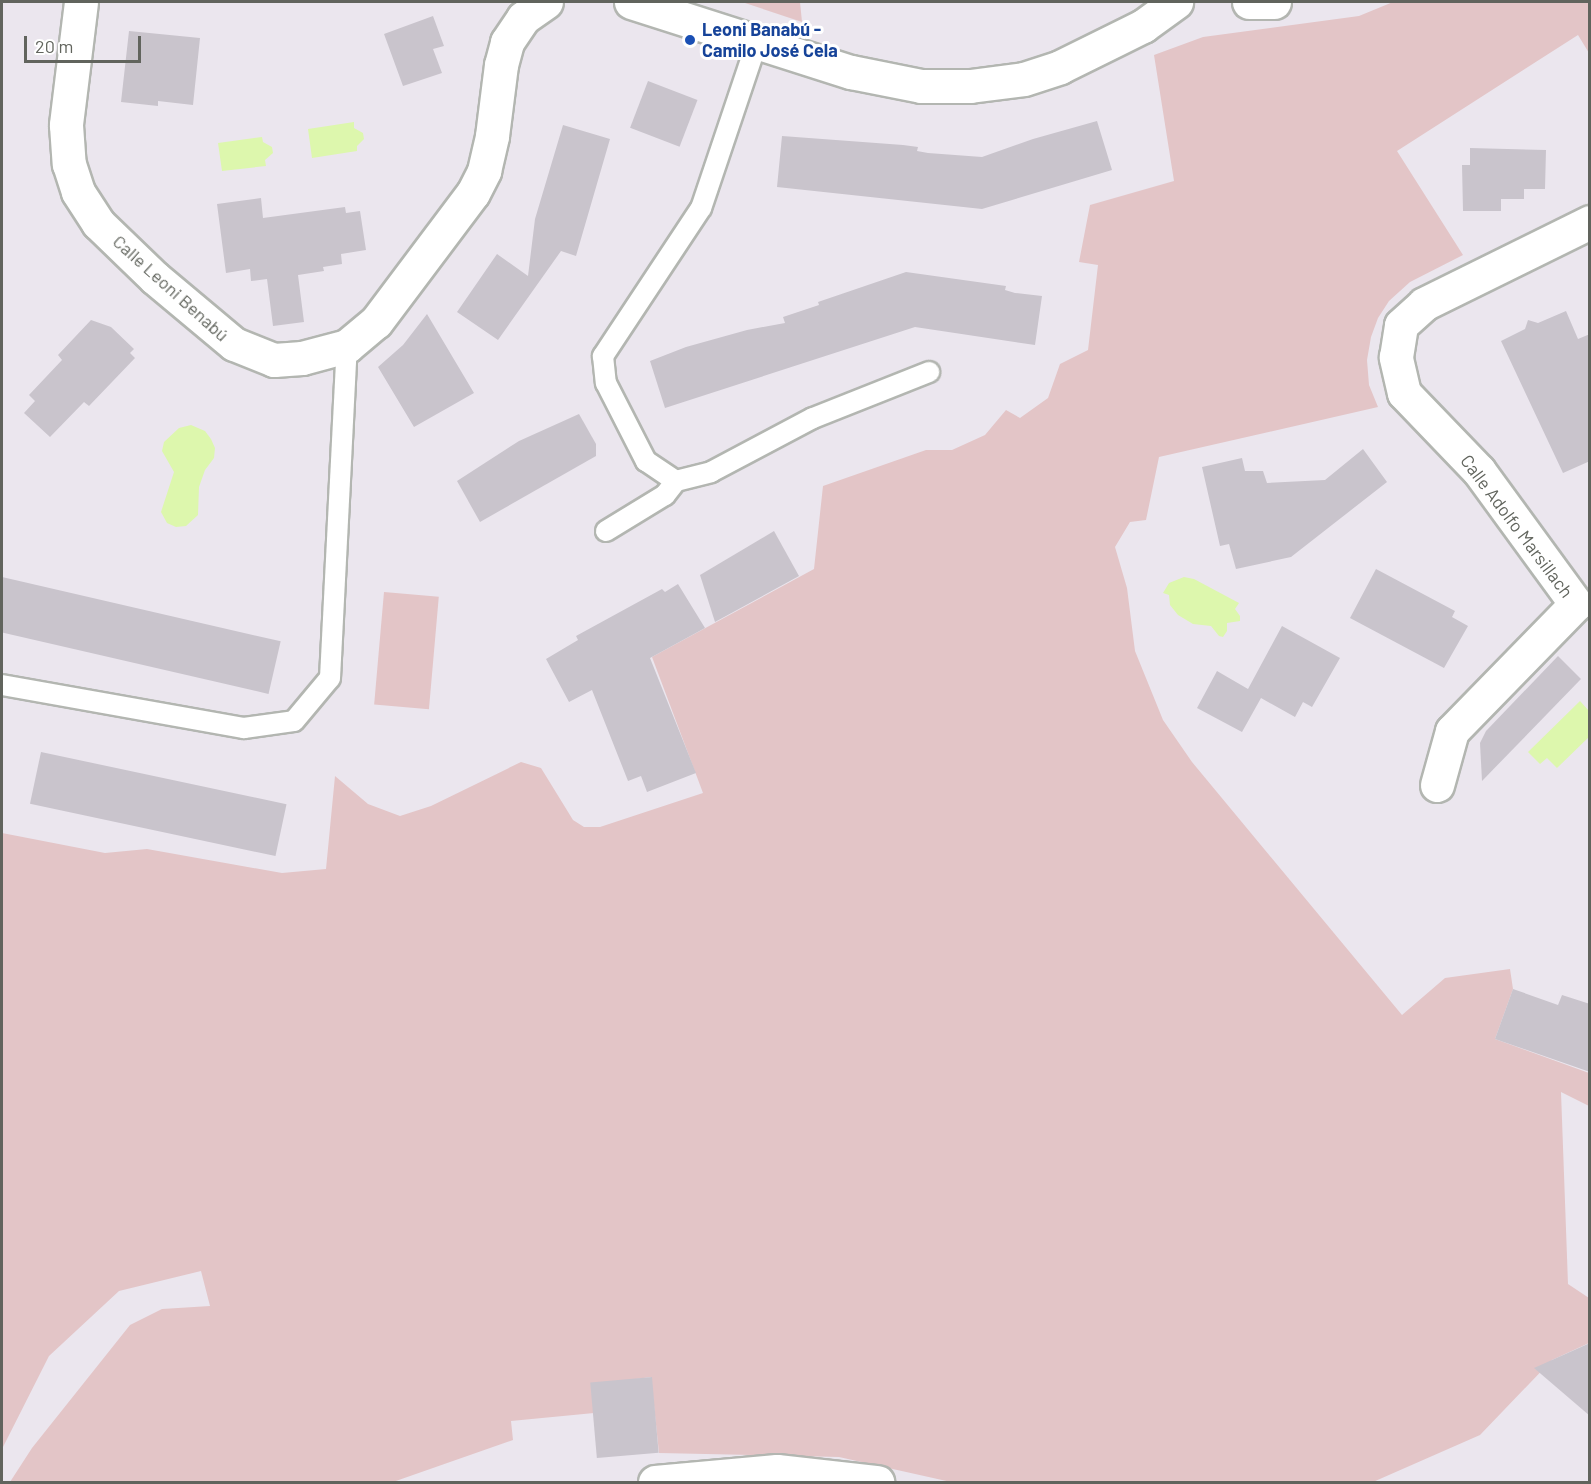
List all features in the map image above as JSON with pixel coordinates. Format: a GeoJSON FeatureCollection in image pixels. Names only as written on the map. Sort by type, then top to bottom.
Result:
{"type":"FeatureCollection","features":[{"type":"Feature","properties":{"kind":"street","name":"Calle Leoni Benabú"},"geometry":{"type":"LineString","coordinates":[[81,2],[66,124],[69,164],[78,192],[98,223],[154,278],[234,344],[274,360],[302,358],[347,346],[376,322],[473,193],[484,171],[488,154],[501,65],[507,42],[523,18],[546,2]]}},
{"type":"Feature","properties":{"kind":"street"},"geometry":{"type":"LineString","coordinates":[[631,2],[851,72],[921,86],[970,86],[1024,79],[1060,67],[1143,26],[1176,2]]}},
{"type":"Feature","properties":{"kind":"street"},"geometry":{"type":"LineString","coordinates":[[1249,2],[1274,2]]}},
{"type":"Feature","properties":{"kind":"street","name":"Calle Adolfo Marsillach"},"geometry":{"type":"LineString","coordinates":[[1437,785],[1452,731],[1583,597],[1479,471],[1404,393],[1396,357],[1401,325],[1424,304],[1590,222]]}},
{"type":"Feature","properties":{"kind":"street"},"geometry":{"type":"LineString","coordinates":[[655,1482],[777,1471],[877,1482]]}},
{"type":"Feature","properties":{"kind":"lane"},"geometry":{"type":"LineString","coordinates":[[676,481],[646,461],[606,383],[603,356],[701,208],[757,42]]}},
{"type":"Feature","properties":{"kind":"lane"},"geometry":{"type":"LineString","coordinates":[[2,685],[244,728],[294,721],[330,678],[347,346]]}},
{"type":"Feature","properties":{"kind":"lane"},"geometry":{"type":"LineString","coordinates":[[606,531],[665,495],[676,481],[711,472],[813,418],[929,372]]}},
{"type":"Feature","properties":{"kind":"shaded area"},"geometry":{"type":"Polygon","coordinates":[[[742,2],[800,2],[802,22],[742,2]]]}},
{"type":"Feature","properties":{"kind":"shaded area"},"geometry":{"type":"Polygon","coordinates":[[[1393,2],[1589,2],[1589,53],[1578,35],[1397,151],[1463,255],[1410,282],[1389,301],[1378,318],[1371,337],[1367,360],[1369,385],[1378,407],[1159,457],[1146,520],[1130,522],[1115,547],[1127,588],[1135,651],[1163,720],[1192,762],[1402,1015],[1445,978],[1510,969],[1513,989],[1495,1039],[1589,1073],[1589,1106],[1561,1092],[1568,1284],[1589,1298],[1589,1343],[1552,1360],[1480,1435],[1373,1482],[951,1482],[839,1457],[659,1453],[651,1377],[591,1385],[594,1413],[511,1421],[513,1440],[393,1482],[10,1482],[32,1448],[130,1325],[162,1309],[210,1306],[201,1271],[119,1291],[49,1356],[2,1449],[2,833],[105,853],[147,849],[282,873],[326,869],[335,776],[368,804],[400,816],[431,806],[521,762],[541,768],[573,820],[584,827],[600,827],[703,793],[652,657],[814,569],[823,486],[926,450],[952,450],[985,435],[1006,410],[1020,418],[1048,398],[1060,364],[1088,350],[1098,265],[1079,262],[1090,205],[1174,181],[1154,55],[1203,37],[1359,16],[1393,2]]]}},
{"type":"Feature","properties":{"kind":"shaded area"},"geometry":{"type":"Polygon","coordinates":[[[354,122],[354,128],[363,133],[364,139],[357,146],[357,151],[312,158],[308,129],[354,122]]]}},
{"type":"Feature","properties":{"kind":"shaded area"},"geometry":{"type":"Polygon","coordinates":[[[262,137],[263,142],[272,147],[273,153],[265,160],[266,166],[222,171],[218,143],[262,137]]]}},
{"type":"Feature","properties":{"kind":"shaded area"},"geometry":{"type":"Polygon","coordinates":[[[191,425],[205,431],[211,439],[215,448],[214,458],[205,470],[199,487],[198,515],[186,526],[176,527],[167,523],[161,512],[174,472],[162,451],[164,442],[179,428],[191,425]]]}},
{"type":"Feature","properties":{"kind":"shaded area"},"geometry":{"type":"Polygon","coordinates":[[[1184,577],[1194,579],[1239,603],[1235,609],[1240,616],[1240,621],[1227,623],[1227,631],[1223,637],[1219,636],[1211,626],[1193,624],[1178,615],[1170,605],[1169,595],[1163,593],[1169,583],[1184,577]]]}},
{"type":"Feature","properties":{"kind":"shaded area"},"geometry":{"type":"Polygon","coordinates":[[[384,592],[439,597],[429,709],[374,705],[384,592]]]}},
{"type":"Feature","properties":{"kind":"shaded area"},"geometry":{"type":"Polygon","coordinates":[[[1580,701],[1589,711],[1589,737],[1557,768],[1547,758],[1540,764],[1528,752],[1580,701]]]}},
{"type":"Feature","properties":{"kind":"building"},"geometry":{"type":"Polygon","coordinates":[[[433,16],[444,46],[433,49],[442,73],[403,86],[384,34],[433,16]]]}},
{"type":"Feature","properties":{"kind":"building"},"geometry":{"type":"Polygon","coordinates":[[[129,31],[200,38],[193,105],[158,101],[158,106],[121,102],[129,31]]]}},
{"type":"Feature","properties":{"kind":"building"},"geometry":{"type":"Polygon","coordinates":[[[648,81],[697,100],[680,147],[630,128],[648,81]]]}},
{"type":"Feature","properties":{"kind":"building"},"geometry":{"type":"Polygon","coordinates":[[[1097,121],[1112,170],[982,209],[777,187],[782,136],[903,145],[918,147],[917,151],[928,153],[982,157],[1033,139],[1097,121]]]}},
{"type":"Feature","properties":{"kind":"building"},"geometry":{"type":"Polygon","coordinates":[[[563,125],[610,139],[576,256],[561,251],[498,340],[457,312],[497,254],[528,276],[535,219],[563,125]]]}},
{"type":"Feature","properties":{"kind":"building"},"geometry":{"type":"Polygon","coordinates":[[[1470,148],[1546,150],[1545,189],[1524,189],[1524,199],[1501,199],[1501,211],[1463,211],[1462,165],[1470,165],[1470,148]]]}},
{"type":"Feature","properties":{"kind":"building"},"geometry":{"type":"Polygon","coordinates":[[[261,198],[263,218],[345,207],[346,213],[360,211],[366,250],[341,254],[342,264],[323,267],[324,271],[298,275],[304,322],[273,326],[267,279],[251,281],[250,269],[226,273],[217,204],[261,198]]]}},
{"type":"Feature","properties":{"kind":"building"},"geometry":{"type":"Polygon","coordinates":[[[906,272],[1006,286],[1005,290],[1015,293],[1042,296],[1035,345],[915,327],[665,408],[650,361],[686,347],[747,330],[785,323],[783,317],[819,305],[818,302],[906,272]]]}},
{"type":"Feature","properties":{"kind":"building"},"geometry":{"type":"Polygon","coordinates":[[[1566,311],[1578,339],[1590,334],[1590,461],[1563,473],[1501,341],[1525,329],[1528,320],[1538,323],[1566,311]]]}},
{"type":"Feature","properties":{"kind":"building"},"geometry":{"type":"Polygon","coordinates":[[[427,314],[474,393],[414,427],[378,367],[403,345],[427,314]]]}},
{"type":"Feature","properties":{"kind":"building"},"geometry":{"type":"Polygon","coordinates":[[[91,320],[111,327],[134,349],[130,353],[135,358],[89,406],[84,402],[50,437],[24,413],[35,401],[29,395],[62,360],[58,355],[91,320]]]}},
{"type":"Feature","properties":{"kind":"building"},"geometry":{"type":"Polygon","coordinates":[[[579,414],[596,444],[596,456],[480,522],[457,481],[519,441],[579,414]]]}},
{"type":"Feature","properties":{"kind":"building"},"geometry":{"type":"Polygon","coordinates":[[[1363,449],[1387,482],[1291,557],[1236,569],[1229,544],[1220,546],[1202,467],[1242,458],[1245,471],[1263,471],[1267,483],[1325,480],[1363,449]]]}},
{"type":"Feature","properties":{"kind":"building"},"geometry":{"type":"Polygon","coordinates":[[[774,531],[799,576],[715,622],[700,575],[774,531]]]}},
{"type":"Feature","properties":{"kind":"building"},"geometry":{"type":"Polygon","coordinates":[[[1376,569],[1455,611],[1452,617],[1468,626],[1444,668],[1350,618],[1376,569]]]}},
{"type":"Feature","properties":{"kind":"building"},"geometry":{"type":"Polygon","coordinates":[[[2,577],[281,641],[269,694],[2,632],[2,577]]]}},
{"type":"Feature","properties":{"kind":"building"},"geometry":{"type":"Polygon","coordinates":[[[678,584],[705,628],[650,658],[696,773],[647,792],[641,776],[628,781],[592,690],[569,702],[546,659],[578,640],[576,636],[662,589],[665,592],[678,584]]]}},
{"type":"Feature","properties":{"kind":"building"},"geometry":{"type":"Polygon","coordinates":[[[1282,626],[1340,658],[1312,707],[1303,702],[1295,717],[1261,698],[1242,732],[1197,708],[1217,671],[1248,689],[1282,626]]]}},
{"type":"Feature","properties":{"kind":"building"},"geometry":{"type":"Polygon","coordinates":[[[1558,656],[1581,679],[1482,781],[1480,743],[1486,731],[1558,656]]]}},
{"type":"Feature","properties":{"kind":"building"},"geometry":{"type":"Polygon","coordinates":[[[41,752],[287,804],[275,856],[30,804],[41,752]]]}},
{"type":"Feature","properties":{"kind":"building"},"geometry":{"type":"Polygon","coordinates":[[[1513,989],[1558,1005],[1562,995],[1590,1004],[1590,1072],[1495,1039],[1513,989]]]}},
{"type":"Feature","properties":{"kind":"building"},"geometry":{"type":"Polygon","coordinates":[[[1590,1343],[1590,1416],[1534,1368],[1590,1343]]]}},
{"type":"Feature","properties":{"kind":"building"},"geometry":{"type":"Polygon","coordinates":[[[652,1377],[659,1453],[597,1458],[590,1382],[652,1377]]]}},
{"type":"Feature","properties":{"kind":"place","name":"Leoni Banabú - Camilo José Cela"},"geometry":{"type":"Point","coordinates":[690,40]}}]}
